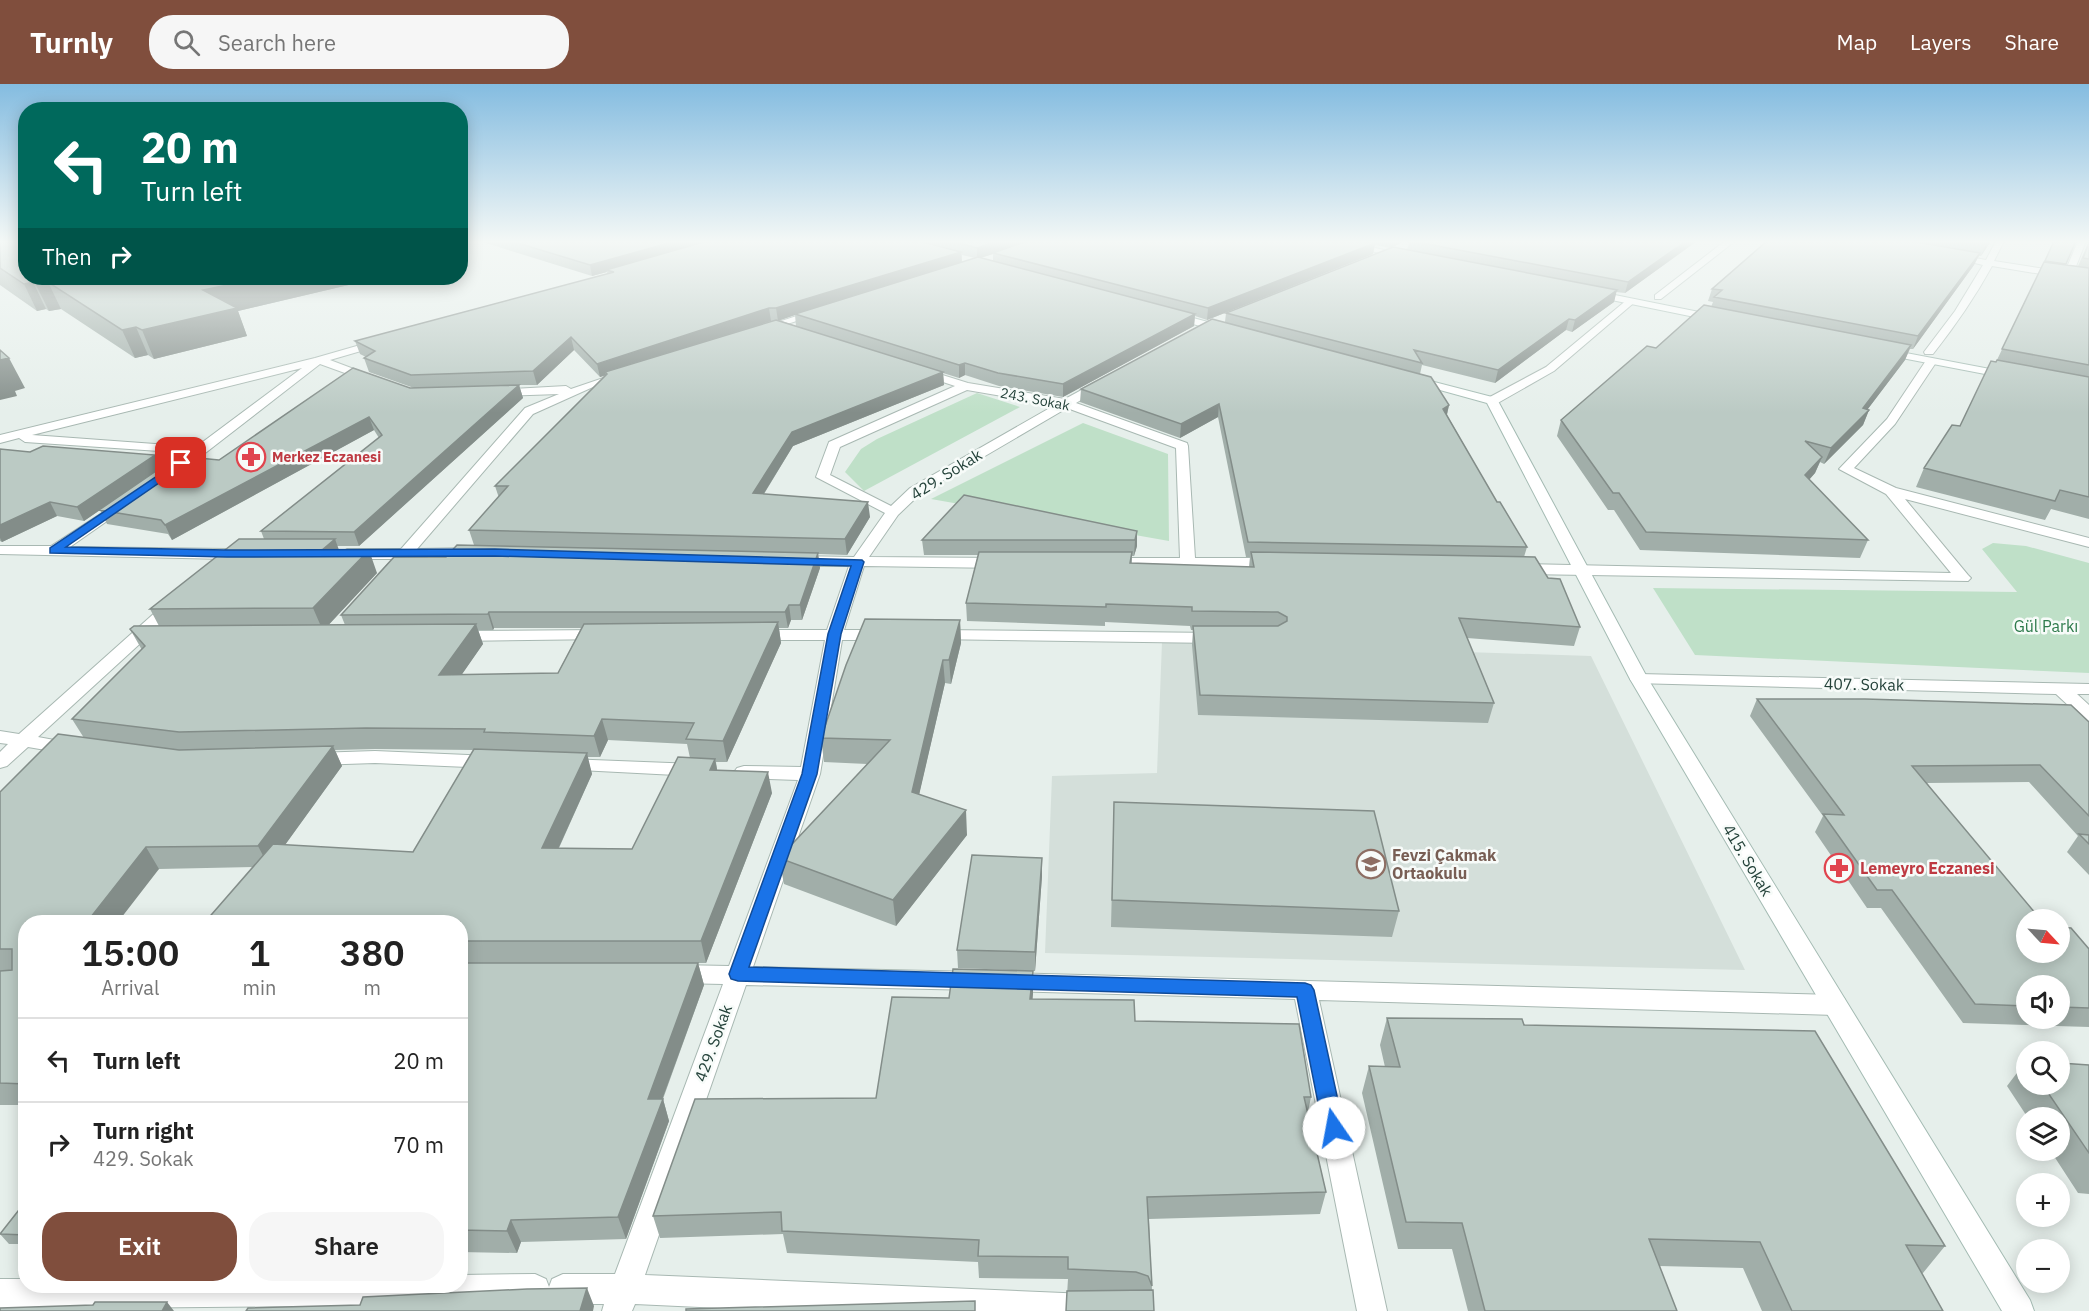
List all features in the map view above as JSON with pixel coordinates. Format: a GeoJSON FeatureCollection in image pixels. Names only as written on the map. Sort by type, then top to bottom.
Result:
{"type":"FeatureCollection","features":[{"type":"Feature","properties":{"kind":"street"},"geometry":{"type":"LineString","coordinates":[[1617,298],[1735,322]]}},
{"type":"Feature","properties":{"kind":"street"},"geometry":{"type":"LineString","coordinates":[[1664,298],[1726,311]]}},
{"type":"Feature","properties":{"kind":"street"},"geometry":{"type":"LineString","coordinates":[[1968,298],[1891,421],[1846,469],[1891,491],[2089,543]]}},
{"type":"Feature","properties":{"kind":"street"},"geometry":{"type":"LineString","coordinates":[[1400,376],[1492,400],[1550,369],[1631,301]]}},
{"type":"Feature","properties":{"kind":"street"},"geometry":{"type":"LineString","coordinates":[[753,332],[832,309]]}},
{"type":"Feature","properties":{"kind":"street"},"geometry":{"type":"LineString","coordinates":[[1163,313],[1240,333]]}},
{"type":"Feature","properties":{"kind":"street"},"geometry":{"type":"LineString","coordinates":[[1188,336],[1230,317]]}},
{"type":"Feature","properties":{"kind":"street"},"geometry":{"type":"LineString","coordinates":[[775,325],[797,332]]}},
{"type":"Feature","properties":{"kind":"street"},"geometry":{"type":"LineString","coordinates":[[4,438],[319,360],[387,340]]}},
{"type":"Feature","properties":{"kind":"street"},"geometry":{"type":"LineString","coordinates":[[1884,343],[1930,356]]}},
{"type":"Feature","properties":{"kind":"street"},"geometry":{"type":"LineString","coordinates":[[1873,349],[1930,356],[2021,373]]}},
{"type":"Feature","properties":{"kind":"street"},"geometry":{"type":"LineString","coordinates":[[319,360],[382,383]]}},
{"type":"Feature","properties":{"kind":"street"},"geometry":{"type":"LineString","coordinates":[[180,464],[319,360]]}},
{"type":"Feature","properties":{"kind":"street","name":"243. Sokak"},"geometry":{"type":"LineString","coordinates":[[910,368],[966,386],[1065,403],[1182,446],[1188,563]]}},
{"type":"Feature","properties":{"kind":"street"},"geometry":{"type":"LineString","coordinates":[[374,588],[529,411],[577,390],[633,371]]}},
{"type":"Feature","properties":{"kind":"street","name":"429. Sokak"},"geometry":{"type":"LineString","coordinates":[[621,1300],[810,774],[834,634],[858,562],[892,512],[915,491],[1116,375]]}},
{"type":"Feature","properties":{"kind":"street"},"geometry":{"type":"LineString","coordinates":[[892,512],[823,477],[834,445],[966,386]]}},
{"type":"Feature","properties":{"kind":"street"},"geometry":{"type":"LineString","coordinates":[[484,393],[577,390]]}},
{"type":"Feature","properties":{"kind":"street","name":"415. Sokak"},"geometry":{"type":"LineString","coordinates":[[1492,400],[1639,679],[2019,1311]]}},
{"type":"Feature","properties":{"kind":"street"},"geometry":{"type":"LineString","coordinates":[[4,438],[199,451]]}},
{"type":"Feature","properties":{"kind":"street"},"geometry":{"type":"LineString","coordinates":[[1501,569],[1963,579],[1891,491]]}},
{"type":"Feature","properties":{"kind":"street"},"geometry":{"type":"LineString","coordinates":[[54,551],[131,497]]}},
{"type":"Feature","properties":{"kind":"street"},"geometry":{"type":"LineString","coordinates":[[0,550],[233,554],[210,569]]}},
{"type":"Feature","properties":{"kind":"street"},"geometry":{"type":"LineString","coordinates":[[334,554],[484,553]]}},
{"type":"Feature","properties":{"kind":"street"},"geometry":{"type":"LineString","coordinates":[[776,560],[1011,563]]}},
{"type":"Feature","properties":{"kind":"street"},"geometry":{"type":"LineString","coordinates":[[1106,563],[1286,564]]}},
{"type":"Feature","properties":{"kind":"street"},"geometry":{"type":"LineString","coordinates":[[0,762],[185,593]]}},
{"type":"Feature","properties":{"kind":"street"},"geometry":{"type":"LineString","coordinates":[[435,636],[612,635]]}},
{"type":"Feature","properties":{"kind":"street"},"geometry":{"type":"LineString","coordinates":[[741,635],[894,635]]}},
{"type":"Feature","properties":{"kind":"street"},"geometry":{"type":"LineString","coordinates":[[918,635],[1227,638]]}},
{"type":"Feature","properties":{"kind":"street"},"geometry":{"type":"LineString","coordinates":[[135,639],[158,639]]}},
{"type":"Feature","properties":{"kind":"street","name":"407. Sokak"},"geometry":{"type":"LineString","coordinates":[[1639,679],[2089,689]]}},
{"type":"Feature","properties":{"kind":"street"},"geometry":{"type":"LineString","coordinates":[[2061,689],[2089,715]]}},
{"type":"Feature","properties":{"kind":"street"},"geometry":{"type":"LineString","coordinates":[[0,738],[83,749]]}},
{"type":"Feature","properties":{"kind":"street"},"geometry":{"type":"LineString","coordinates":[[294,759],[375,757],[504,762]]}},
{"type":"Feature","properties":{"kind":"street"},"geometry":{"type":"LineString","coordinates":[[551,764],[810,774]]}},
{"type":"Feature","properties":{"kind":"street"},"geometry":{"type":"LineString","coordinates":[[656,974],[738,974],[1835,1005]]}},
{"type":"Feature","properties":{"kind":"street"},"geometry":{"type":"LineString","coordinates":[[1305,990],[1372,1311]]}},
{"type":"Feature","properties":{"kind":"street"},"geometry":{"type":"LineString","coordinates":[[0,1294],[621,1300],[1134,1311]]}},
{"type":"Feature","properties":{"kind":"shaded area","name":"Fevzi Çakmak Ortaokulu"},"geometry":{"type":"Polygon","coordinates":[[[1162,642],[1591,656],[1745,970],[1045,953],[1052,776],[1157,773],[1162,642]]]}},
{"type":"Feature","properties":{"kind":"green space"},"geometry":{"type":"Polygon","coordinates":[[[977,393],[1020,407],[864,491],[845,472],[861,449],[877,439],[977,393]]]}},
{"type":"Feature","properties":{"kind":"green space"},"geometry":{"type":"Polygon","coordinates":[[[1083,423],[1168,454],[1169,541],[931,499],[1083,423]]]}},
{"type":"Feature","properties":{"kind":"green space","name":"Gül Parkı"},"geometry":{"type":"Polygon","coordinates":[[[1993,543],[2026,546],[2089,563],[2089,673],[1695,655],[1653,588],[2017,592],[1982,549],[1993,543]]]}},
{"type":"Feature","properties":{"kind":"building"},"geometry":{"type":"Polygon","coordinates":[[[73,298],[219,298],[237,308],[142,330],[136,327],[122,330],[73,298]]]}},
{"type":"Feature","properties":{"kind":"building"},"geometry":{"type":"Polygon","coordinates":[[[515,298],[808,298],[769,308],[597,364],[571,337],[533,371],[411,375],[364,358],[375,351],[355,341],[515,298]]]}},
{"type":"Feature","properties":{"kind":"building"},"geometry":{"type":"Polygon","coordinates":[[[846,298],[1135,298],[1195,314],[1063,384],[998,373],[965,363],[959,365],[795,314],[846,298]]]}},
{"type":"Feature","properties":{"kind":"building"},"geometry":{"type":"Polygon","coordinates":[[[1170,298],[1233,298],[1208,308],[1170,298]]]}},
{"type":"Feature","properties":{"kind":"building"},"geometry":{"type":"Polygon","coordinates":[[[1263,298],[1605,298],[1575,320],[1569,319],[1498,370],[1414,350],[1422,363],[1226,313],[1263,298]]]}},
{"type":"Feature","properties":{"kind":"building"},"geometry":{"type":"Polygon","coordinates":[[[1721,298],[1946,298],[1918,336],[1721,298]]]}},
{"type":"Feature","properties":{"kind":"building"},"geometry":{"type":"Polygon","coordinates":[[[2026,298],[2089,298],[2089,365],[2002,349],[2026,298]]]}},
{"type":"Feature","properties":{"kind":"building"},"geometry":{"type":"Polygon","coordinates":[[[1704,305],[1911,345],[1863,408],[1869,410],[1831,448],[1805,441],[1822,457],[1805,475],[1868,540],[1646,532],[1619,493],[1613,493],[1561,420],[1647,346],[1656,348],[1704,305]]]}},
{"type":"Feature","properties":{"kind":"building"},"geometry":{"type":"Polygon","coordinates":[[[1212,319],[1431,377],[1449,405],[1443,409],[1497,502],[1500,502],[1527,547],[1248,542],[1219,404],[1181,424],[1081,389],[1212,319]]]}},
{"type":"Feature","properties":{"kind":"building"},"geometry":{"type":"Polygon","coordinates":[[[776,320],[943,372],[792,432],[753,493],[868,502],[845,539],[469,530],[508,486],[495,486],[607,374],[605,372],[776,320]]]}},
{"type":"Feature","properties":{"kind":"building"},"geometry":{"type":"Polygon","coordinates":[[[0,350],[9,358],[0,360],[0,350]]]}},
{"type":"Feature","properties":{"kind":"building"},"geometry":{"type":"Polygon","coordinates":[[[1997,360],[2089,377],[2089,497],[2060,490],[2055,501],[1924,468],[1952,425],[1960,426],[1991,361],[1996,362],[1997,360]]]}},
{"type":"Feature","properties":{"kind":"building"},"geometry":{"type":"Polygon","coordinates":[[[353,368],[410,388],[519,385],[354,532],[261,531],[382,435],[369,417],[165,525],[161,520],[99,510],[178,456],[219,460],[353,368]]]}},
{"type":"Feature","properties":{"kind":"building"},"geometry":{"type":"Polygon","coordinates":[[[43,446],[155,455],[77,507],[50,502],[0,525],[0,449],[30,452],[43,446]]]}},
{"type":"Feature","properties":{"kind":"building"},"geometry":{"type":"Polygon","coordinates":[[[964,495],[1137,531],[1135,540],[922,540],[964,495]]]}},
{"type":"Feature","properties":{"kind":"building"},"geometry":{"type":"Polygon","coordinates":[[[239,539],[335,539],[321,551],[369,550],[313,608],[150,609],[239,539]]]}},
{"type":"Feature","properties":{"kind":"building"},"geometry":{"type":"Polygon","coordinates":[[[457,545],[818,553],[800,605],[789,605],[785,612],[489,612],[488,614],[341,615],[394,557],[446,557],[457,545]]]}},
{"type":"Feature","properties":{"kind":"building"},"geometry":{"type":"Polygon","coordinates":[[[979,552],[1132,552],[1130,563],[1254,567],[1251,552],[1535,557],[1548,578],[1560,579],[1580,627],[1459,618],[1494,703],[1200,695],[1193,626],[1278,626],[1287,621],[1287,617],[1278,612],[1192,611],[1192,607],[966,603],[979,552]]]}},
{"type":"Feature","properties":{"kind":"building"},"geometry":{"type":"Polygon","coordinates":[[[865,619],[960,620],[949,660],[943,660],[912,792],[966,810],[893,900],[779,858],[890,740],[821,738],[846,665],[865,619]]]}},
{"type":"Feature","properties":{"kind":"building"},"geometry":{"type":"Polygon","coordinates":[[[778,622],[723,741],[686,739],[694,723],[602,719],[594,736],[484,732],[485,729],[366,728],[179,732],[72,719],[145,646],[130,629],[134,626],[476,624],[439,675],[558,673],[584,624],[778,622]]]}},
{"type":"Feature","properties":{"kind":"building"},"geometry":{"type":"Polygon","coordinates":[[[1757,699],[1865,699],[2071,705],[2089,722],[2089,816],[2040,765],[1912,766],[2032,909],[2016,909],[2016,963],[2070,963],[2070,928],[2089,949],[2089,1008],[2070,1007],[2070,975],[2016,975],[2016,1006],[1975,1004],[1892,890],[1877,890],[1823,814],[1844,815],[1757,699]]]}},
{"type":"Feature","properties":{"kind":"building"},"geometry":{"type":"Polygon","coordinates":[[[58,734],[179,750],[333,746],[258,846],[146,847],[93,915],[18,915],[18,1084],[0,1083],[0,971],[12,970],[12,949],[0,949],[0,792],[58,734]]]}},
{"type":"Feature","properties":{"kind":"building"},"geometry":{"type":"Polygon","coordinates":[[[474,749],[587,753],[542,848],[632,849],[678,757],[715,759],[710,770],[768,772],[701,941],[468,941],[468,915],[211,915],[273,844],[413,852],[474,749]]]}},
{"type":"Feature","properties":{"kind":"building"},"geometry":{"type":"Polygon","coordinates":[[[1114,802],[1374,811],[1399,911],[1112,900],[1114,802]]]}},
{"type":"Feature","properties":{"kind":"building"},"geometry":{"type":"Polygon","coordinates":[[[2079,834],[2089,835],[2089,844],[2079,834]]]}},
{"type":"Feature","properties":{"kind":"building"},"geometry":{"type":"Polygon","coordinates":[[[972,855],[1042,858],[1035,952],[957,950],[972,855]]]}},
{"type":"Feature","properties":{"kind":"building"},"geometry":{"type":"Polygon","coordinates":[[[468,963],[698,963],[648,1099],[663,1099],[618,1217],[511,1220],[507,1231],[468,1230],[468,963]]]}},
{"type":"Feature","properties":{"kind":"building"},"geometry":{"type":"Polygon","coordinates":[[[953,969],[1033,971],[1030,999],[1134,1000],[1135,1021],[1299,1024],[1311,1097],[1304,1097],[1326,1192],[1147,1197],[1152,1286],[1148,1276],[1136,1272],[1068,1269],[1068,1257],[978,1256],[979,1240],[782,1231],[781,1212],[653,1216],[695,1099],[876,1098],[892,997],[949,998],[953,969]]]}},
{"type":"Feature","properties":{"kind":"building"},"geometry":{"type":"Polygon","coordinates":[[[1387,1018],[1522,1019],[1524,1025],[1815,1031],[1945,1246],[1906,1245],[1943,1311],[1792,1311],[1760,1242],[1649,1239],[1677,1311],[1485,1311],[1462,1223],[1406,1222],[1369,1066],[1400,1067],[1387,1018]]]}},
{"type":"Feature","properties":{"kind":"building"},"geometry":{"type":"Polygon","coordinates":[[[2070,1064],[2089,1065],[2089,1153],[2070,1125],[2070,1107],[2058,1107],[2049,1095],[2070,1095],[2070,1064]]]}},
{"type":"Feature","properties":{"kind":"building"},"geometry":{"type":"Polygon","coordinates":[[[18,1211],[18,1235],[0,1234],[18,1211]]]}},
{"type":"Feature","properties":{"kind":"building"},"geometry":{"type":"Polygon","coordinates":[[[587,1288],[580,1311],[246,1311],[248,1308],[360,1305],[363,1297],[587,1288]]]}},
{"type":"Feature","properties":{"kind":"building"},"geometry":{"type":"Polygon","coordinates":[[[1153,1290],[1154,1311],[1066,1311],[1067,1291],[1153,1290]]]}},
{"type":"Feature","properties":{"kind":"building"},"geometry":{"type":"Polygon","coordinates":[[[975,1301],[975,1311],[686,1311],[686,1309],[975,1301]]]}},
{"type":"Feature","properties":{"kind":"building"},"geometry":{"type":"Polygon","coordinates":[[[95,1302],[167,1302],[162,1311],[0,1311],[0,1308],[93,1305],[95,1302]]]}},
{"type":"Feature","properties":{"kind":"place","name":"Merkez Eczanesi"},"geometry":{"type":"Point","coordinates":[251,457]}},
{"type":"Feature","properties":{"kind":"place","name":"Fevzi Çakmak Ortaokulu"},"geometry":{"type":"Point","coordinates":[1371,864]}},
{"type":"Feature","properties":{"kind":"place","name":"Lemeyro Eczanesi"},"geometry":{"type":"Point","coordinates":[1839,868]}},
{"type":"Feature","properties":{"kind":"route"},"geometry":{"type":"LineString","coordinates":[[181,463],[54,551],[227,554],[495,552],[858,562],[834,634],[810,774],[738,974],[1305,990],[1334,1128]]}}]}
